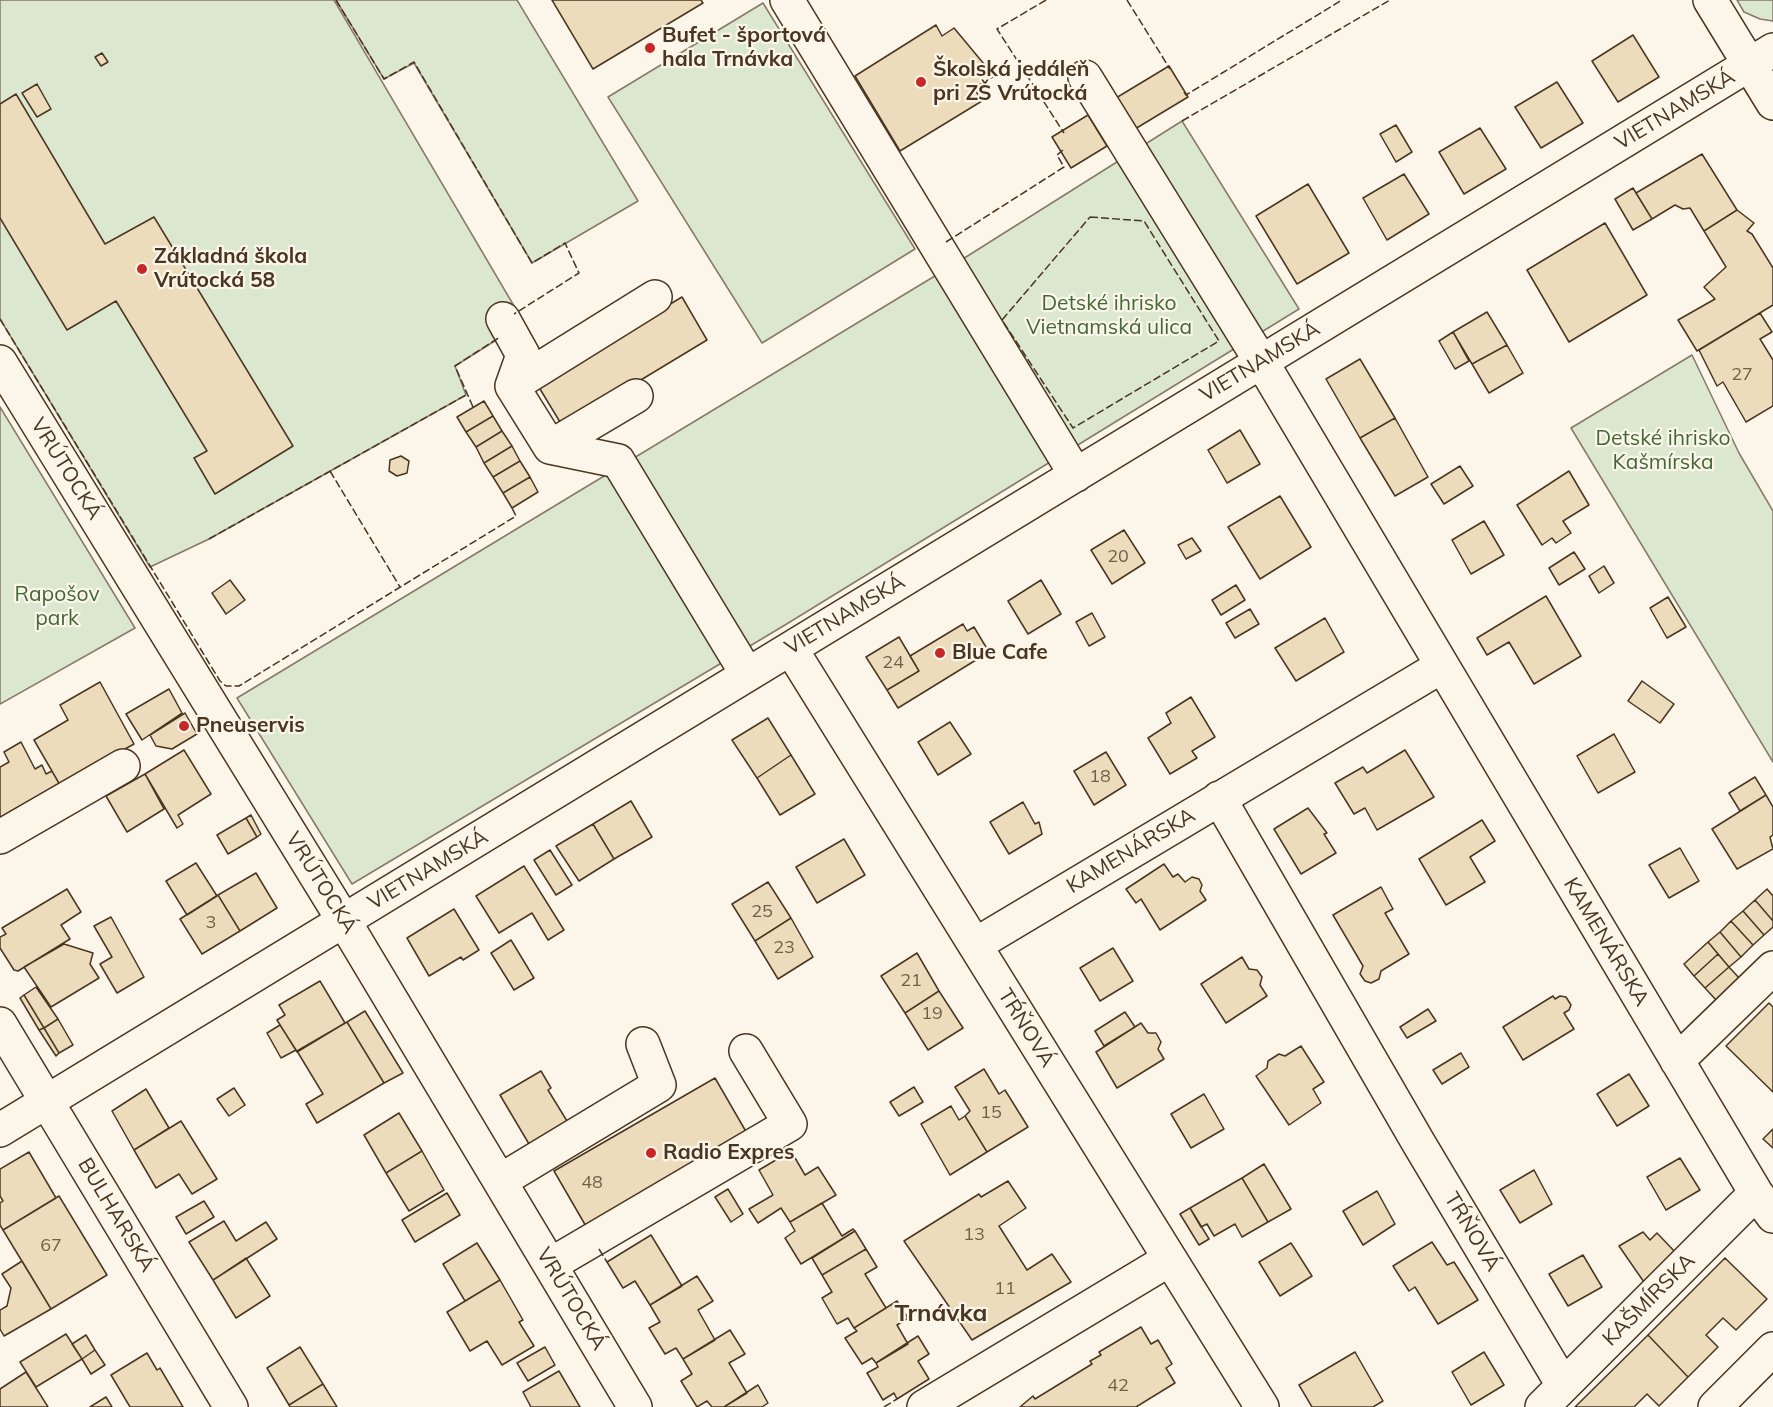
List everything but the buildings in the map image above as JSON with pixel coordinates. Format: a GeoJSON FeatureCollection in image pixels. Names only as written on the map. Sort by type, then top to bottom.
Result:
{"type":"FeatureCollection","features":[{"type":"Feature","properties":{"kind":"street"},"geometry":{"type":"LineString","coordinates":[[787,0],[1076,475]]}},
{"type":"Feature","properties":{"kind":"street"},"geometry":{"type":"LineString","coordinates":[[1710,0],[1761,57],[1773,104]]}},
{"type":"Feature","properties":{"kind":"street","name":"VIETNAMSKÁ"},"geometry":{"type":"LineString","coordinates":[[0,1130],[1761,57]]}},
{"type":"Feature","properties":{"kind":"street","name":"KAMENÁRSKA"},"geometry":{"type":"LineString","coordinates":[[1085,77],[1261,362],[1764,1205]]}},
{"type":"Feature","properties":{"kind":"street"},"geometry":{"type":"LineString","coordinates":[[512,386],[655,297]]}},
{"type":"Feature","properties":{"kind":"street"},"geometry":{"type":"LineString","coordinates":[[504,319],[523,355],[512,386]]}},
{"type":"Feature","properties":{"kind":"street","name":"VRÚTOCKÁ"},"geometry":{"type":"LineString","coordinates":[[0,362],[344,921],[635,1407]]}},
{"type":"Feature","properties":{"kind":"street"},"geometry":{"type":"LineString","coordinates":[[512,386],[550,447],[618,461],[747,675]]}},
{"type":"Feature","properties":{"kind":"street"},"geometry":{"type":"LineString","coordinates":[[550,447],[636,396]]}},
{"type":"Feature","properties":{"kind":"street","name":"TŔŇOVÁ"},"geometry":{"type":"LineString","coordinates":[[790,649],[1262,1407]]}},
{"type":"Feature","properties":{"kind":"street","name":"KAMENÁRSKA"},"geometry":{"type":"LineString","coordinates":[[975,945],[1442,666]]}},
{"type":"Feature","properties":{"kind":"street"},"geometry":{"type":"LineString","coordinates":[[0,837],[123,766]]}},
{"type":"Feature","properties":{"kind":"street","name":"TŔŇOVÁ"},"geometry":{"type":"LineString","coordinates":[[1219,798],[1418,1142],[1553,1396]]}},
{"type":"Feature","properties":{"kind":"street"},"geometry":{"type":"LineString","coordinates":[[1677,1061],[1773,968]]}},
{"type":"Feature","properties":{"kind":"street","name":"BULHARSKÁ"},"geometry":{"type":"LineString","coordinates":[[0,1023],[231,1407]]}},
{"type":"Feature","properties":{"kind":"street"},"geometry":{"type":"LineString","coordinates":[[500,1181],[659,1085],[643,1044]]}},
{"type":"Feature","properties":{"kind":"street"},"geometry":{"type":"LineString","coordinates":[[550,1265],[790,1124],[746,1051]]}},
{"type":"Feature","properties":{"kind":"street","name":"KAŠMÍRSKA"},"geometry":{"type":"LineString","coordinates":[[1553,1396],[1764,1205]]}},
{"type":"Feature","properties":{"kind":"street"},"geometry":{"type":"LineString","coordinates":[[924,1407],[1170,1259]]}},
{"type":"Feature","properties":{"kind":"street"},"geometry":{"type":"LineString","coordinates":[[1715,1407],[1773,1349]]}},
{"type":"Feature","properties":{"kind":"green space"},"geometry":{"type":"Polygon","coordinates":[[[0,0],[334,0],[517,311],[501,337],[455,366],[466,395],[209,539],[150,567],[0,319],[0,0]]]}},
{"type":"Feature","properties":{"kind":"green space"},"geometry":{"type":"Polygon","coordinates":[[[336,0],[517,0],[638,201],[532,263],[414,63],[384,79],[336,0]]]}},
{"type":"Feature","properties":{"kind":"green space"},"geometry":{"type":"Polygon","coordinates":[[[1737,0],[1773,0],[1773,21],[1760,19],[1744,12],[1737,0]]]}},
{"type":"Feature","properties":{"kind":"green space"},"geometry":{"type":"Polygon","coordinates":[[[763,3],[915,249],[762,343],[608,97],[763,3]]]}},
{"type":"Feature","properties":{"kind":"green space","name":"Detské ihrisko Vietnamská ulica"},"geometry":{"type":"Polygon","coordinates":[[[1182,121],[1299,309],[785,625],[352,884],[237,698],[958,262],[1182,121]]]}},
{"type":"Feature","properties":{"kind":"green space","name":"Detské ihrisko Kašmírska"},"geometry":{"type":"Polygon","coordinates":[[[1692,355],[1739,453],[1773,511],[1773,762],[1571,428],[1692,355]]]}},
{"type":"Feature","properties":{"kind":"green space","name":"Rapošov park"},"geometry":{"type":"Polygon","coordinates":[[[0,407],[135,628],[0,704],[0,407]]]}},
{"type":"Feature","properties":{"kind":"fence"},"geometry":{"type":"LineString","coordinates":[[336,0],[384,79],[414,62],[532,263],[565,243],[579,273],[514,314]]}},
{"type":"Feature","properties":{"kind":"fence"},"geometry":{"type":"LineString","coordinates":[[1046,0],[997,29],[1064,133]]}},
{"type":"Feature","properties":{"kind":"fence"},"geometry":{"type":"LineString","coordinates":[[1127,0],[1170,69]]}},
{"type":"Feature","properties":{"kind":"fence"},"geometry":{"type":"LineString","coordinates":[[1184,92],[1186,95],[1342,0]]}},
{"type":"Feature","properties":{"kind":"fence"},"geometry":{"type":"LineString","coordinates":[[1182,121],[1390,0]]}},
{"type":"Feature","properties":{"kind":"fence"},"geometry":{"type":"LineString","coordinates":[[946,242],[1064,167],[1057,155],[1063,150]]}},
{"type":"Feature","properties":{"kind":"fence"},"geometry":{"type":"LineString","coordinates":[[1090,217],[1144,221],[1219,341],[1073,428],[1002,320],[1090,217]]}},
{"type":"Feature","properties":{"kind":"fence"},"geometry":{"type":"LineString","coordinates":[[0,319],[220,681],[226,686],[239,686],[516,516],[512,508]]}},
{"type":"Feature","properties":{"kind":"fence"},"geometry":{"type":"LineString","coordinates":[[473,407],[455,366],[500,337]]}},
{"type":"Feature","properties":{"kind":"fence"},"geometry":{"type":"LineString","coordinates":[[209,539],[466,395]]}},
{"type":"Feature","properties":{"kind":"fence"},"geometry":{"type":"LineString","coordinates":[[330,471],[400,587]]}},
{"type":"Feature","properties":{"kind":"fence"},"geometry":{"type":"LineString","coordinates":[[599,1249],[607,1262]]}},
{"type":"Feature","properties":{"kind":"fence"},"geometry":{"type":"LineString","coordinates":[[884,1407],[897,1399]]}},
{"type":"Feature","properties":{"kind":"place","name":"Bufet - športová hala Trnávka"},"geometry":{"type":"Point","coordinates":[650,48]}},
{"type":"Feature","properties":{"kind":"place","name":"Školská jedáleň pri ZŠ Vrútocká"},"geometry":{"type":"Point","coordinates":[921,82]}},
{"type":"Feature","properties":{"kind":"place","name":"Základná škola Vrútocká 58"},"geometry":{"type":"Point","coordinates":[142,269]}},
{"type":"Feature","properties":{"kind":"place","name":"Blue Cafe"},"geometry":{"type":"Point","coordinates":[940,653]}},
{"type":"Feature","properties":{"kind":"place","name":"Pneuservis"},"geometry":{"type":"Point","coordinates":[184,726]}},
{"type":"Feature","properties":{"kind":"place","name":"Radio Expres"},"geometry":{"type":"Point","coordinates":[651,1153]}},
{"type":"Feature","properties":{"kind":"district","name":"Trnávka"},"geometry":{"type":"Point","coordinates":[941,1314]}}]}
